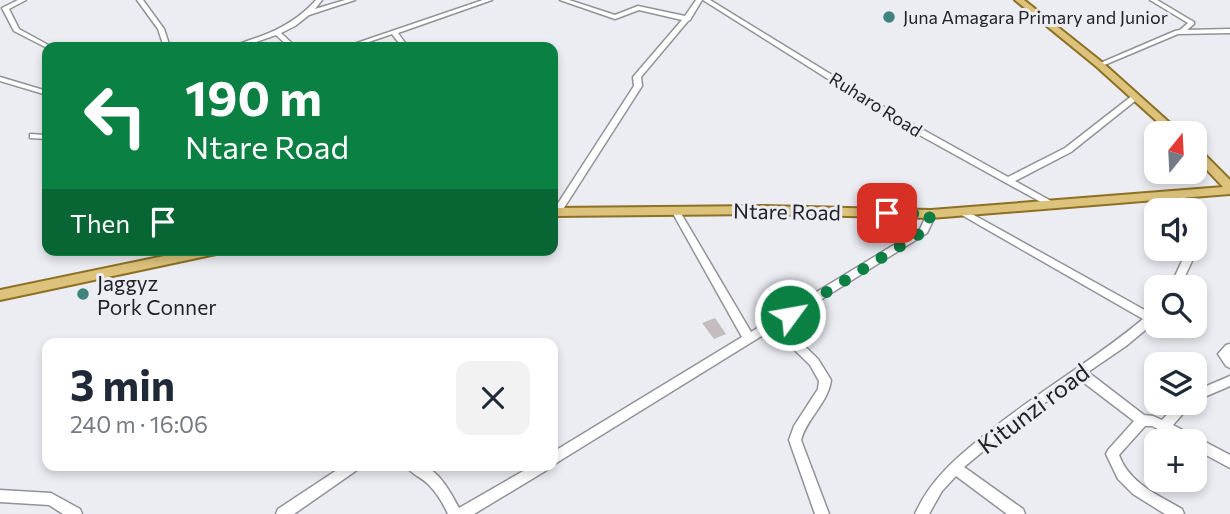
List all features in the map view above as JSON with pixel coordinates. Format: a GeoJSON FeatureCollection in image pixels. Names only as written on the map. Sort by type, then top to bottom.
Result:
{"type":"FeatureCollection","features":[{"type":"Feature","properties":{"kind":"main road"},"geometry":{"type":"LineString","coordinates":[[1019,0],[1100,65],[1163,121]]}},
{"type":"Feature","properties":{"kind":"main road"},"geometry":{"type":"LineString","coordinates":[[1208,165],[1230,189]]}},
{"type":"Feature","properties":{"kind":"main road","name":"Ntare Road"},"geometry":{"type":"LineString","coordinates":[[558,212],[675,210],[931,214],[1230,189]]}},
{"type":"Feature","properties":{"kind":"main road"},"geometry":{"type":"LineString","coordinates":[[0,295],[177,256]]}},
{"type":"Feature","properties":{"kind":"street"},"geometry":{"type":"LineString","coordinates":[[23,0],[3,7],[16,30],[42,43]]}},
{"type":"Feature","properties":{"kind":"street"},"geometry":{"type":"LineString","coordinates":[[140,0],[161,29],[165,42]]}},
{"type":"Feature","properties":{"kind":"street"},"geometry":{"type":"LineString","coordinates":[[251,42],[277,33],[305,14],[319,0]]}},
{"type":"Feature","properties":{"kind":"street"},"geometry":{"type":"LineString","coordinates":[[305,14],[352,0]]}},
{"type":"Feature","properties":{"kind":"street"},"geometry":{"type":"LineString","coordinates":[[363,42],[478,1],[489,0]]}},
{"type":"Feature","properties":{"kind":"street"},"geometry":{"type":"LineString","coordinates":[[563,0],[615,17],[638,8],[688,19]]}},
{"type":"Feature","properties":{"kind":"street"},"geometry":{"type":"LineString","coordinates":[[558,207],[638,86],[637,77],[670,34],[688,19],[699,0]]}},
{"type":"Feature","properties":{"kind":"street","name":"Ruharo Road"},"geometry":{"type":"LineString","coordinates":[[707,0],[900,120],[1048,203]]}},
{"type":"Feature","properties":{"kind":"street"},"geometry":{"type":"LineString","coordinates":[[1100,65],[1183,31],[1192,23],[1153,0]]}},
{"type":"Feature","properties":{"kind":"street"},"geometry":{"type":"LineString","coordinates":[[1183,31],[1230,31]]}},
{"type":"Feature","properties":{"kind":"street"},"geometry":{"type":"LineString","coordinates":[[394,32],[401,42]]}},
{"type":"Feature","properties":{"kind":"street"},"geometry":{"type":"LineString","coordinates":[[277,33],[287,42]]}},
{"type":"Feature","properties":{"kind":"street"},"geometry":{"type":"LineString","coordinates":[[0,79],[42,92]]}},
{"type":"Feature","properties":{"kind":"street"},"geometry":{"type":"LineString","coordinates":[[1010,180],[1068,150],[1136,97]]}},
{"type":"Feature","properties":{"kind":"street"},"geometry":{"type":"LineString","coordinates":[[33,136],[42,137]]}},
{"type":"Feature","properties":{"kind":"street"},"geometry":{"type":"LineString","coordinates":[[1178,194],[1181,198]]}},
{"type":"Feature","properties":{"kind":"street"},"geometry":{"type":"LineString","coordinates":[[675,210],[750,339]]}},
{"type":"Feature","properties":{"kind":"street"},"geometry":{"type":"LineString","coordinates":[[963,212],[1144,311]]}},
{"type":"Feature","properties":{"kind":"street"},"geometry":{"type":"LineString","coordinates":[[558,456],[924,231],[931,214]]}},
{"type":"Feature","properties":{"kind":"street","name":"Kitunzi road"},"geometry":{"type":"LineString","coordinates":[[922,514],[937,487],[955,468],[1019,414],[1144,323]]}},
{"type":"Feature","properties":{"kind":"street"},"geometry":{"type":"LineString","coordinates":[[775,324],[814,362],[825,380],[824,390],[798,430],[795,440],[822,514]]}},
{"type":"Feature","properties":{"kind":"street"},"geometry":{"type":"LineString","coordinates":[[1230,348],[1223,354],[1230,363]]}},
{"type":"Feature","properties":{"kind":"street"},"geometry":{"type":"LineString","coordinates":[[1079,372],[1142,420],[1170,429]]}},
{"type":"Feature","properties":{"kind":"street"},"geometry":{"type":"LineString","coordinates":[[1207,391],[1230,381]]}},
{"type":"Feature","properties":{"kind":"street"},"geometry":{"type":"LineString","coordinates":[[1164,426],[1175,415]]}},
{"type":"Feature","properties":{"kind":"street"},"geometry":{"type":"LineString","coordinates":[[1142,420],[1112,454],[1115,466],[1128,484],[1177,514]]}},
{"type":"Feature","properties":{"kind":"street"},"geometry":{"type":"LineString","coordinates":[[1207,449],[1230,462]]}},
{"type":"Feature","properties":{"kind":"street"},"geometry":{"type":"LineString","coordinates":[[955,468],[1018,514]]}},
{"type":"Feature","properties":{"kind":"street"},"geometry":{"type":"LineString","coordinates":[[283,514],[347,471]]}},
{"type":"Feature","properties":{"kind":"street"},"geometry":{"type":"LineString","coordinates":[[423,471],[440,484],[455,514]]}},
{"type":"Feature","properties":{"kind":"street"},"geometry":{"type":"LineString","coordinates":[[462,514],[534,471]]}},
{"type":"Feature","properties":{"kind":"street"},"geometry":{"type":"LineString","coordinates":[[0,496],[51,499],[75,514]]}},
{"type":"Feature","properties":{"kind":"building"},"geometry":{"type":"Polygon","coordinates":[[[715,318],[726,334],[714,339],[702,323],[715,318]]]}},
{"type":"Feature","properties":{"kind":"place","name":"Juna Amagara Primary and Junior"},"geometry":{"type":"Point","coordinates":[889,17]}},
{"type":"Feature","properties":{"kind":"place","name":"Jaggyz Pork Conner"},"geometry":{"type":"Point","coordinates":[83,294]}},
{"type":"Feature","properties":{"kind":"route"},"geometry":{"type":"LineString","coordinates":[[790,315],[924,231],[931,220],[931,214],[887,213]]}}]}
